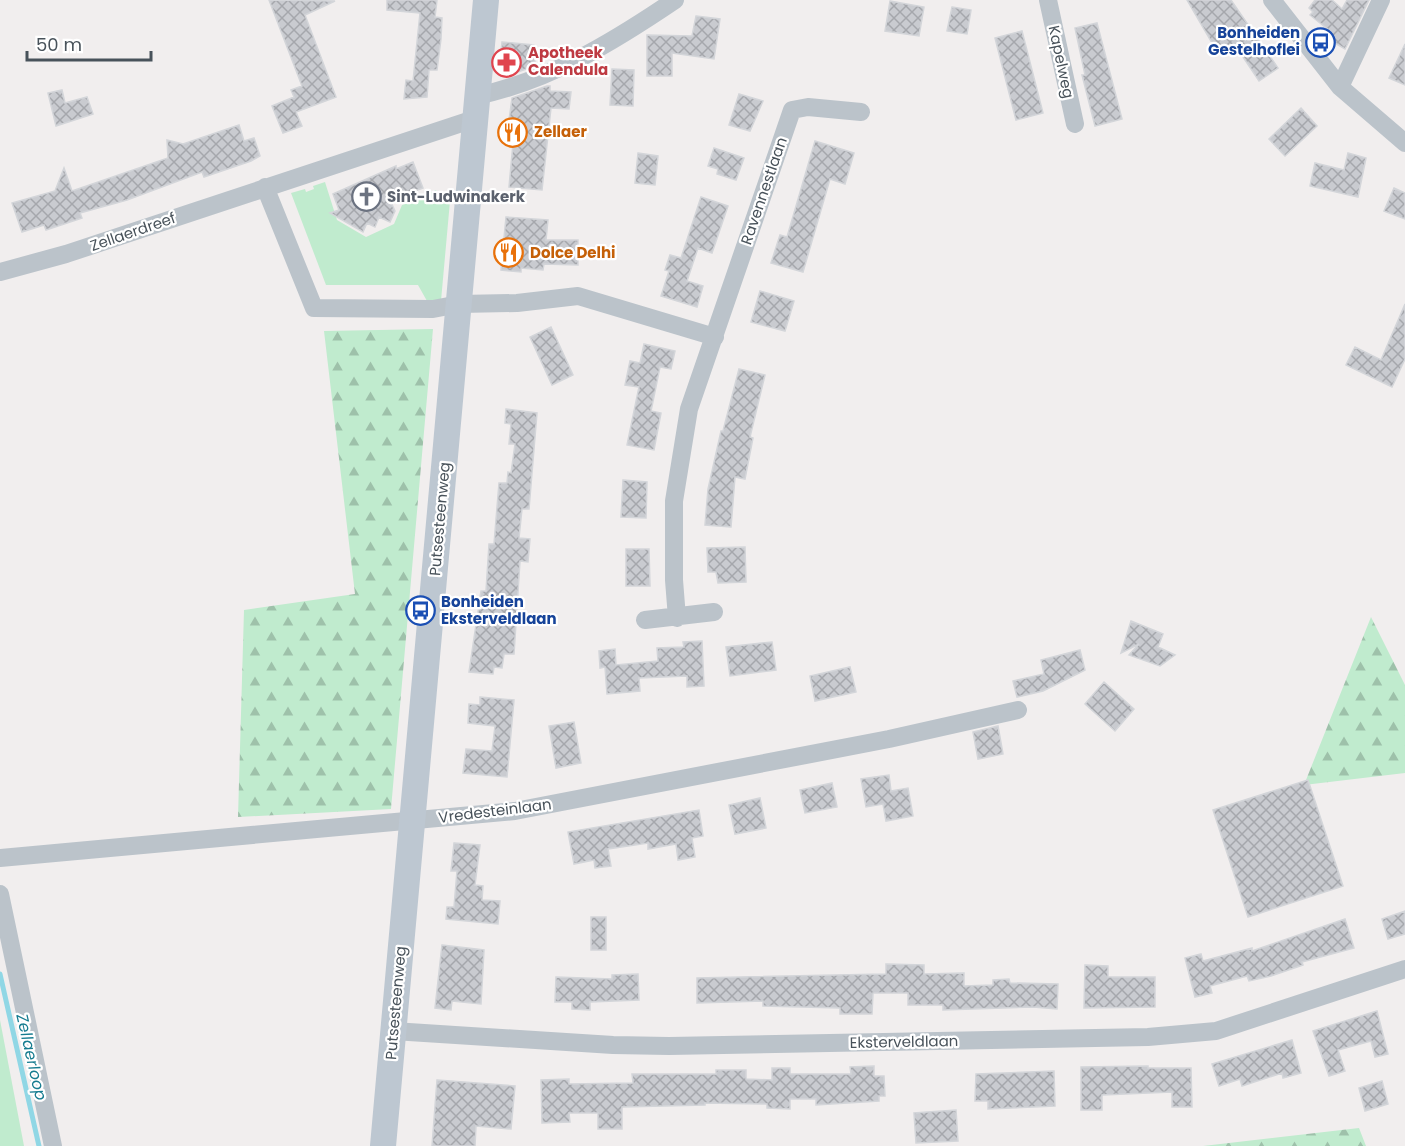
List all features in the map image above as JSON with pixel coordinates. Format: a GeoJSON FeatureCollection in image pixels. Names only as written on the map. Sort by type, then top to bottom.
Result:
{"type":"FeatureCollection","features":[{"type":"Feature","properties":{"kind":"main road","name":"Putsesteenweg"},"geometry":{"type":"LineString","coordinates":[[383,1146],[486,0]]}},
{"type":"Feature","properties":{"kind":"street"},"geometry":{"type":"LineString","coordinates":[[476,108],[572,63],[675,0]]}},
{"type":"Feature","properties":{"kind":"street","name":"Kapelweg"},"geometry":{"type":"LineString","coordinates":[[1048,0],[1075,124]]}},
{"type":"Feature","properties":{"kind":"street"},"geometry":{"type":"LineString","coordinates":[[1272,0],[1340,87],[1405,143]]}},
{"type":"Feature","properties":{"kind":"street"},"geometry":{"type":"LineString","coordinates":[[1340,87],[1381,0]]}},
{"type":"Feature","properties":{"kind":"street","name":"Ravennestlaan"},"geometry":{"type":"LineString","coordinates":[[677,618],[674,580],[674,501],[689,409],[792,110],[808,107],[861,112]]}},
{"type":"Feature","properties":{"kind":"street","name":"Zellaerdreef"},"geometry":{"type":"LineString","coordinates":[[0,272],[66,254],[265,187],[371,155],[476,108]]}},
{"type":"Feature","properties":{"kind":"street"},"geometry":{"type":"LineString","coordinates":[[265,187],[314,308],[433,309],[459,304],[517,303],[578,296],[715,338]]}},
{"type":"Feature","properties":{"kind":"street"},"geometry":{"type":"LineString","coordinates":[[645,620],[714,612]]}},
{"type":"Feature","properties":{"kind":"street","name":"Vredesteinlaan"},"geometry":{"type":"LineString","coordinates":[[0,858],[514,811],[889,739],[1018,710]]}},
{"type":"Feature","properties":{"kind":"street"},"geometry":{"type":"LineString","coordinates":[[0,894],[53,1146]]}},
{"type":"Feature","properties":{"kind":"street","name":"Eksterveldlaan"},"geometry":{"type":"LineString","coordinates":[[393,1031],[613,1045],[669,1046],[1148,1037],[1216,1031],[1405,969]]}},
{"type":"Feature","properties":{"kind":"green space"},"geometry":{"type":"Polygon","coordinates":[[[325,182],[337,220],[366,237],[394,224],[402,205],[436,190],[438,194],[446,192],[445,200],[450,201],[441,301],[427,301],[418,285],[326,285],[291,193],[305,189],[306,192],[314,189],[313,186],[325,182]]]}},
{"type":"Feature","properties":{"kind":"green space"},"geometry":{"type":"Polygon","coordinates":[[[433,329],[391,809],[238,817],[244,610],[355,594],[324,331],[433,329]]]}},
{"type":"Feature","properties":{"kind":"green space"},"geometry":{"type":"Polygon","coordinates":[[[1371,617],[1405,685],[1405,773],[1304,785],[1371,617]]]}},
{"type":"Feature","properties":{"kind":"green space"},"geometry":{"type":"Polygon","coordinates":[[[0,1020],[24,1146],[0,1146],[0,1020]]]}},
{"type":"Feature","properties":{"kind":"green space"},"geometry":{"type":"Polygon","coordinates":[[[1359,1128],[1366,1146],[1203,1146],[1359,1128]]]}},
{"type":"Feature","properties":{"kind":"building"},"geometry":{"type":"Polygon","coordinates":[[[269,0],[335,1],[305,15],[336,97],[296,112],[302,126],[283,133],[272,106],[294,97],[291,90],[302,86],[269,0]]]}},
{"type":"Feature","properties":{"kind":"building"},"geometry":{"type":"Polygon","coordinates":[[[387,0],[437,0],[435,17],[442,18],[441,39],[437,70],[429,70],[427,97],[404,99],[406,80],[413,81],[420,13],[387,10],[387,0]]]}},
{"type":"Feature","properties":{"kind":"building"},"geometry":{"type":"Polygon","coordinates":[[[1187,0],[1231,0],[1278,68],[1259,81],[1235,45],[1219,55],[1187,0]]]}},
{"type":"Feature","properties":{"kind":"building"},"geometry":{"type":"Polygon","coordinates":[[[1315,0],[1332,0],[1342,9],[1347,0],[1369,0],[1345,49],[1326,38],[1330,31],[1310,15],[1313,12],[1309,8],[1315,0]]]}},
{"type":"Feature","properties":{"kind":"building"},"geometry":{"type":"Polygon","coordinates":[[[890,1],[924,7],[919,36],[885,31],[890,1]]]}},
{"type":"Feature","properties":{"kind":"building"},"geometry":{"type":"Polygon","coordinates":[[[952,7],[971,10],[967,34],[947,31],[952,7]]]}},
{"type":"Feature","properties":{"kind":"building"},"geometry":{"type":"Polygon","coordinates":[[[696,16],[720,19],[714,59],[672,53],[672,76],[647,76],[647,35],[692,36],[696,16]]]}},
{"type":"Feature","properties":{"kind":"building"},"geometry":{"type":"Polygon","coordinates":[[[1097,23],[1122,119],[1095,126],[1082,75],[1085,75],[1075,28],[1097,23]]]}},
{"type":"Feature","properties":{"kind":"building"},"geometry":{"type":"Polygon","coordinates":[[[1022,31],[1043,113],[1016,120],[995,38],[1022,31]]]}},
{"type":"Feature","properties":{"kind":"building"},"geometry":{"type":"Polygon","coordinates":[[[502,42],[534,45],[535,66],[512,74],[499,73],[502,42]]]}},
{"type":"Feature","properties":{"kind":"building"},"geometry":{"type":"Polygon","coordinates":[[[1405,44],[1405,85],[1389,78],[1405,44]]]}},
{"type":"Feature","properties":{"kind":"building"},"geometry":{"type":"Polygon","coordinates":[[[612,69],[634,70],[633,106],[610,105],[612,69]]]}},
{"type":"Feature","properties":{"kind":"building"},"geometry":{"type":"Polygon","coordinates":[[[550,86],[550,91],[571,92],[569,109],[551,108],[542,190],[509,187],[513,143],[506,143],[512,98],[550,86]]]}},
{"type":"Feature","properties":{"kind":"building"},"geometry":{"type":"Polygon","coordinates":[[[62,90],[65,103],[87,97],[93,114],[56,126],[48,93],[62,90]]]}},
{"type":"Feature","properties":{"kind":"building"},"geometry":{"type":"Polygon","coordinates":[[[739,94],[763,101],[750,131],[729,125],[739,94]]]}},
{"type":"Feature","properties":{"kind":"building"},"geometry":{"type":"Polygon","coordinates":[[[1301,108],[1317,126],[1285,156],[1269,139],[1301,108]]]}},
{"type":"Feature","properties":{"kind":"building"},"geometry":{"type":"Polygon","coordinates":[[[239,125],[244,141],[254,138],[260,156],[251,161],[204,177],[202,172],[127,200],[80,213],[82,218],[46,230],[44,225],[22,232],[12,203],[55,191],[64,168],[72,191],[168,158],[167,140],[183,144],[239,125]]]}},
{"type":"Feature","properties":{"kind":"building"},"geometry":{"type":"Polygon","coordinates":[[[815,141],[854,153],[845,184],[830,179],[803,272],[771,263],[780,235],[787,237],[815,141]]]}},
{"type":"Feature","properties":{"kind":"building"},"geometry":{"type":"Polygon","coordinates":[[[714,148],[744,158],[736,180],[717,174],[718,169],[708,166],[714,148]]]}},
{"type":"Feature","properties":{"kind":"building"},"geometry":{"type":"Polygon","coordinates":[[[638,153],[658,156],[655,185],[635,183],[638,153]]]}},
{"type":"Feature","properties":{"kind":"building"},"geometry":{"type":"Polygon","coordinates":[[[1348,153],[1366,158],[1358,197],[1310,186],[1315,163],[1344,170],[1348,153]]]}},
{"type":"Feature","properties":{"kind":"building","name":"Sint-Ludwinakerk"},"geometry":{"type":"Polygon","coordinates":[[[413,162],[423,188],[390,200],[395,211],[390,222],[379,217],[375,227],[367,223],[363,232],[330,213],[339,210],[333,194],[396,166],[396,169],[413,162]]]}},
{"type":"Feature","properties":{"kind":"building"},"geometry":{"type":"Polygon","coordinates":[[[1394,188],[1405,193],[1405,219],[1384,211],[1394,188]]]}},
{"type":"Feature","properties":{"kind":"building"},"geometry":{"type":"Polygon","coordinates":[[[701,197],[728,206],[712,253],[698,248],[687,281],[703,286],[697,307],[661,296],[669,271],[665,270],[670,255],[681,258],[701,197]]]}},
{"type":"Feature","properties":{"kind":"building"},"geometry":{"type":"Polygon","coordinates":[[[506,217],[548,220],[546,240],[578,240],[578,265],[544,264],[543,270],[521,268],[521,272],[501,270],[506,217]]]}},
{"type":"Feature","properties":{"kind":"building"},"geometry":{"type":"Polygon","coordinates":[[[760,291],[794,301],[785,331],[751,322],[760,291]]]}},
{"type":"Feature","properties":{"kind":"building"},"geometry":{"type":"Polygon","coordinates":[[[1405,304],[1405,359],[1392,387],[1346,365],[1355,347],[1381,360],[1405,304]]]}},
{"type":"Feature","properties":{"kind":"building"},"geometry":{"type":"Polygon","coordinates":[[[551,327],[573,375],[552,385],[530,337],[551,327]]]}},
{"type":"Feature","properties":{"kind":"building"},"geometry":{"type":"Polygon","coordinates":[[[644,344],[675,351],[671,369],[660,367],[651,411],[661,413],[654,450],[627,445],[639,387],[625,385],[630,361],[640,363],[644,344]]]}},
{"type":"Feature","properties":{"kind":"building"},"geometry":{"type":"Polygon","coordinates":[[[739,369],[765,375],[750,437],[753,438],[745,479],[735,477],[731,527],[705,525],[708,489],[721,431],[723,431],[739,369]]]}},
{"type":"Feature","properties":{"kind":"building"},"geometry":{"type":"Polygon","coordinates":[[[506,409],[537,413],[529,509],[522,509],[519,538],[530,539],[528,562],[520,561],[514,654],[504,654],[502,668],[494,667],[493,674],[469,672],[481,591],[486,591],[489,544],[494,544],[499,483],[507,483],[508,472],[511,473],[515,444],[509,444],[511,424],[505,423],[506,409]]]}},
{"type":"Feature","properties":{"kind":"building"},"geometry":{"type":"Polygon","coordinates":[[[623,480],[647,482],[646,518],[621,517],[623,480]]]}},
{"type":"Feature","properties":{"kind":"building"},"geometry":{"type":"Polygon","coordinates":[[[745,547],[746,582],[718,583],[716,572],[708,572],[707,548],[745,547]]]}},
{"type":"Feature","properties":{"kind":"building"},"geometry":{"type":"Polygon","coordinates":[[[626,549],[649,549],[650,586],[626,586],[626,549]]]}},
{"type":"Feature","properties":{"kind":"building"},"geometry":{"type":"Polygon","coordinates":[[[1131,621],[1163,634],[1158,647],[1175,655],[1160,666],[1129,655],[1139,644],[1121,653],[1131,621]]]}},
{"type":"Feature","properties":{"kind":"building"},"geometry":{"type":"Polygon","coordinates":[[[702,641],[704,686],[687,687],[687,676],[639,678],[640,691],[607,694],[605,667],[600,668],[599,651],[615,649],[616,665],[658,661],[657,648],[684,647],[683,642],[702,641]]]}},
{"type":"Feature","properties":{"kind":"building"},"geometry":{"type":"Polygon","coordinates":[[[772,642],[776,670],[730,676],[726,647],[772,642]]]}},
{"type":"Feature","properties":{"kind":"building"},"geometry":{"type":"Polygon","coordinates":[[[1080,650],[1085,670],[1043,691],[1017,697],[1013,681],[1044,674],[1041,660],[1080,650]]]}},
{"type":"Feature","properties":{"kind":"building"},"geometry":{"type":"Polygon","coordinates":[[[850,667],[856,692],[815,701],[810,676],[850,667]]]}},
{"type":"Feature","properties":{"kind":"building"},"geometry":{"type":"Polygon","coordinates":[[[1104,682],[1134,709],[1115,731],[1085,704],[1104,682]]]}},
{"type":"Feature","properties":{"kind":"building"},"geometry":{"type":"Polygon","coordinates":[[[480,697],[514,700],[507,777],[463,773],[466,749],[492,751],[495,726],[468,723],[469,704],[480,705],[480,697]]]}},
{"type":"Feature","properties":{"kind":"building"},"geometry":{"type":"Polygon","coordinates":[[[574,722],[581,763],[556,768],[549,726],[574,722]]]}},
{"type":"Feature","properties":{"kind":"building"},"geometry":{"type":"Polygon","coordinates":[[[998,726],[1003,754],[978,759],[973,732],[998,726]]]}},
{"type":"Feature","properties":{"kind":"building"},"geometry":{"type":"Polygon","coordinates":[[[889,775],[891,791],[908,788],[913,816],[886,821],[883,804],[866,807],[861,779],[889,775]]]}},
{"type":"Feature","properties":{"kind":"building"},"geometry":{"type":"Polygon","coordinates":[[[1308,780],[1343,886],[1248,917],[1213,810],[1308,780]]]}},
{"type":"Feature","properties":{"kind":"building"},"geometry":{"type":"Polygon","coordinates":[[[832,783],[837,807],[805,813],[800,790],[832,783]]]}},
{"type":"Feature","properties":{"kind":"building"},"geometry":{"type":"Polygon","coordinates":[[[760,798],[766,828],[735,834],[729,805],[760,798]]]}},
{"type":"Feature","properties":{"kind":"building"},"geometry":{"type":"Polygon","coordinates":[[[699,810],[703,836],[692,838],[695,857],[678,860],[676,844],[648,849],[648,843],[608,849],[611,866],[595,868],[594,860],[574,864],[568,832],[699,810]]]}},
{"type":"Feature","properties":{"kind":"building"},"geometry":{"type":"Polygon","coordinates":[[[454,843],[480,845],[475,885],[483,886],[482,900],[500,901],[498,924],[446,919],[447,907],[454,907],[457,871],[451,871],[454,843]]]}},
{"type":"Feature","properties":{"kind":"building"},"geometry":{"type":"Polygon","coordinates":[[[1405,911],[1405,934],[1388,939],[1382,919],[1405,911]]]}},
{"type":"Feature","properties":{"kind":"building"},"geometry":{"type":"Polygon","coordinates":[[[591,917],[606,917],[606,950],[591,950],[591,917]]]}},
{"type":"Feature","properties":{"kind":"building"},"geometry":{"type":"Polygon","coordinates":[[[1345,919],[1354,948],[1302,962],[1303,965],[1271,976],[1249,981],[1247,976],[1210,986],[1212,993],[1195,997],[1185,958],[1201,954],[1203,961],[1252,948],[1252,951],[1345,919]]]}},
{"type":"Feature","properties":{"kind":"building"},"geometry":{"type":"Polygon","coordinates":[[[442,945],[484,950],[481,1004],[452,1001],[451,1010],[435,1008],[442,945]]]}},
{"type":"Feature","properties":{"kind":"building"},"geometry":{"type":"Polygon","coordinates":[[[886,964],[924,965],[924,974],[964,973],[964,986],[993,985],[993,980],[1009,979],[1010,983],[1058,984],[1057,1009],[1033,1007],[943,1010],[943,1005],[908,1005],[908,993],[873,993],[872,1014],[840,1014],[840,1008],[763,1006],[763,1001],[697,1003],[697,978],[886,974],[886,964]]]}},
{"type":"Feature","properties":{"kind":"building"},"geometry":{"type":"Polygon","coordinates":[[[1085,965],[1108,966],[1108,977],[1155,977],[1155,1007],[1084,1008],[1085,965]]]}},
{"type":"Feature","properties":{"kind":"building"},"geometry":{"type":"Polygon","coordinates":[[[638,974],[639,1000],[590,1002],[590,1010],[572,1009],[572,1002],[555,1002],[556,977],[612,979],[612,975],[638,974]]]}},
{"type":"Feature","properties":{"kind":"building"},"geometry":{"type":"Polygon","coordinates":[[[1377,1011],[1388,1054],[1375,1057],[1371,1041],[1338,1050],[1345,1071],[1329,1076],[1313,1031],[1377,1011]]]}},
{"type":"Feature","properties":{"kind":"building"},"geometry":{"type":"Polygon","coordinates":[[[1292,1040],[1301,1073],[1283,1078],[1282,1073],[1242,1086],[1240,1079],[1219,1086],[1212,1064],[1292,1040]]]}},
{"type":"Feature","properties":{"kind":"building"},"geometry":{"type":"Polygon","coordinates":[[[874,1066],[874,1076],[884,1076],[885,1096],[879,1096],[879,1101],[816,1105],[816,1099],[790,1099],[790,1109],[767,1108],[767,1104],[705,1103],[705,1105],[622,1107],[622,1129],[598,1129],[598,1113],[569,1113],[570,1122],[542,1123],[541,1080],[569,1079],[569,1084],[633,1083],[632,1074],[716,1074],[716,1070],[746,1070],[746,1079],[772,1080],[772,1068],[790,1068],[790,1074],[851,1074],[850,1067],[874,1066]]]}},
{"type":"Feature","properties":{"kind":"building"},"geometry":{"type":"Polygon","coordinates":[[[1148,1066],[1148,1068],[1191,1068],[1192,1107],[1172,1107],[1172,1092],[1102,1095],[1102,1110],[1081,1110],[1081,1067],[1148,1066]]]}},
{"type":"Feature","properties":{"kind":"building"},"geometry":{"type":"Polygon","coordinates":[[[1054,1071],[1055,1106],[988,1109],[988,1101],[975,1101],[976,1074],[1054,1071]]]}},
{"type":"Feature","properties":{"kind":"building"},"geometry":{"type":"Polygon","coordinates":[[[437,1080],[515,1086],[511,1129],[476,1126],[475,1146],[432,1146],[437,1080]]]}},
{"type":"Feature","properties":{"kind":"building"},"geometry":{"type":"Polygon","coordinates":[[[1382,1081],[1388,1104],[1365,1111],[1359,1088],[1382,1081]]]}},
{"type":"Feature","properties":{"kind":"building"},"geometry":{"type":"Polygon","coordinates":[[[956,1110],[958,1141],[916,1143],[914,1113],[956,1110]]]}},
{"type":"Feature","properties":{"kind":"waterway","name":"Zellaerloop"},"geometry":{"type":"LineString","coordinates":[[0,974],[39,1146]]}},
{"type":"Feature","properties":{"kind":"place","name":"Bonheiden Gestelhoflei"},"geometry":{"type":"Point","coordinates":[1321,42]}},
{"type":"Feature","properties":{"kind":"place","name":"Apotheek Calendula"},"geometry":{"type":"Point","coordinates":[507,62]}},
{"type":"Feature","properties":{"kind":"place","name":"Zellaer"},"geometry":{"type":"Point","coordinates":[513,132]}},
{"type":"Feature","properties":{"kind":"place","name":"Sint-Ludwinakerk"},"geometry":{"type":"Point","coordinates":[366,197]}},
{"type":"Feature","properties":{"kind":"place","name":"Dolce Delhi"},"geometry":{"type":"Point","coordinates":[509,253]}},
{"type":"Feature","properties":{"kind":"place","name":"Bonheiden Eksterveldlaan"},"geometry":{"type":"Point","coordinates":[420,611]}}]}
